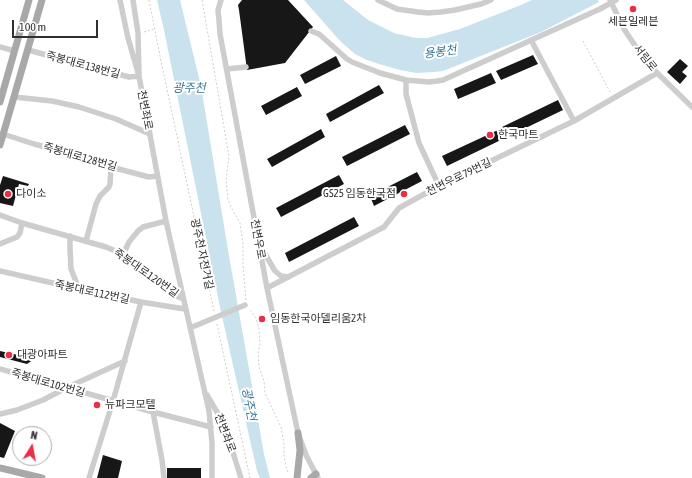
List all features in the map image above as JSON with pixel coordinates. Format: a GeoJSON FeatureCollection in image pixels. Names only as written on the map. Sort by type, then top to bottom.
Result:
{"type":"FeatureCollection","features":[{"type":"Feature","properties":{"kind":"main road"},"geometry":{"type":"LineString","coordinates":[[1,97],[29,0]]}},
{"type":"Feature","properties":{"kind":"main road"},"geometry":{"type":"LineString","coordinates":[[0,145],[42,0]]}},
{"type":"Feature","properties":{"kind":"main road"},"geometry":{"type":"LineString","coordinates":[[297,478],[300,450],[298,433]]}},
{"type":"Feature","properties":{"kind":"main road"},"geometry":{"type":"LineString","coordinates":[[0,468],[42,478]]}},
{"type":"Feature","properties":{"kind":"street","name":"천변좌로"},"geometry":{"type":"LineString","coordinates":[[120,0],[128,38],[139,76],[166,221],[209,411],[212,443],[212,478]]}},
{"type":"Feature","properties":{"kind":"street"},"geometry":{"type":"LineString","coordinates":[[133,0],[138,33],[139,76]]}},
{"type":"Feature","properties":{"kind":"street","name":"천변우로"},"geometry":{"type":"LineString","coordinates":[[221,0],[218,10],[218,20],[267,288],[298,433],[316,477]]}},
{"type":"Feature","properties":{"kind":"street"},"geometry":{"type":"LineString","coordinates":[[378,0],[397,9],[428,13],[455,10],[488,1]]}},
{"type":"Feature","properties":{"kind":"street"},"geometry":{"type":"LineString","coordinates":[[310,31],[319,34],[352,62],[380,73],[406,80],[429,82],[443,80],[600,9],[612,1]]}},
{"type":"Feature","properties":{"kind":"street","name":"서림로"},"geometry":{"type":"LineString","coordinates":[[612,1],[624,29],[646,62],[691,103]]}},
{"type":"Feature","properties":{"kind":"street"},"geometry":{"type":"LineString","coordinates":[[531,40],[574,121]]}},
{"type":"Feature","properties":{"kind":"street"},"geometry":{"type":"LineString","coordinates":[[0,48],[15,51]]}},
{"type":"Feature","properties":{"kind":"street","name":"죽봉대로138번길"},"geometry":{"type":"LineString","coordinates":[[28,50],[129,77],[139,76]]}},
{"type":"Feature","properties":{"kind":"street"},"geometry":{"type":"LineString","coordinates":[[227,69],[246,66]]}},
{"type":"Feature","properties":{"kind":"street","name":"천변우로79번길"},"geometry":{"type":"LineString","coordinates":[[267,288],[384,227],[399,208],[439,186],[574,121],[657,73]]}},
{"type":"Feature","properties":{"kind":"street"},"geometry":{"type":"LineString","coordinates":[[406,80],[406,94],[417,139],[439,186]]}},
{"type":"Feature","properties":{"kind":"street"},"geometry":{"type":"LineString","coordinates":[[14,97],[79,106],[116,119],[150,134]]}},
{"type":"Feature","properties":{"kind":"street","name":"죽봉대로128번길"},"geometry":{"type":"LineString","coordinates":[[3,134],[34,144],[85,157],[111,166],[150,176],[157,176]]}},
{"type":"Feature","properties":{"kind":"street"},"geometry":{"type":"LineString","coordinates":[[86,241],[98,200],[110,184],[111,166]]}},
{"type":"Feature","properties":{"kind":"street","name":"죽봉대로120번길"},"geometry":{"type":"LineString","coordinates":[[0,214],[22,223],[70,236],[118,252],[138,265],[171,293],[183,299]]}},
{"type":"Feature","properties":{"kind":"street"},"geometry":{"type":"LineString","coordinates":[[123,255],[129,242],[138,231],[144,227],[166,221]]}},
{"type":"Feature","properties":{"kind":"street"},"geometry":{"type":"LineString","coordinates":[[0,244],[17,237],[20,233],[22,223]]}},
{"type":"Feature","properties":{"kind":"street"},"geometry":{"type":"LineString","coordinates":[[70,236],[71,268],[79,289]]}},
{"type":"Feature","properties":{"kind":"street"},"geometry":{"type":"LineString","coordinates":[[258,242],[275,271],[281,276],[289,277]]}},
{"type":"Feature","properties":{"kind":"street","name":"죽봉대로112번길"},"geometry":{"type":"LineString","coordinates":[[0,271],[141,302],[185,308]]}},
{"type":"Feature","properties":{"kind":"street"},"geometry":{"type":"LineString","coordinates":[[89,478],[125,361],[141,302]]}},
{"type":"Feature","properties":{"kind":"street"},"geometry":{"type":"LineString","coordinates":[[190,328],[246,303]]}},
{"type":"Feature","properties":{"kind":"street"},"geometry":{"type":"LineString","coordinates":[[0,414],[34,404],[125,361]]}},
{"type":"Feature","properties":{"kind":"street","name":"죽봉대로102번길"},"geometry":{"type":"LineString","coordinates":[[0,369],[211,427]]}},
{"type":"Feature","properties":{"kind":"street","name":"천변좌로"},"geometry":{"type":"LineString","coordinates":[[204,390],[224,424],[241,478]]}},
{"type":"Feature","properties":{"kind":"street"},"geometry":{"type":"LineString","coordinates":[[153,412],[164,478]]}},
{"type":"Feature","properties":{"kind":"path","name":"광주천 자전거길"},"geometry":{"type":"LineString","coordinates":[[149,0],[214,313]]}},
{"type":"Feature","properties":{"kind":"path"},"geometry":{"type":"LineString","coordinates":[[202,0],[229,156],[226,180],[228,200],[240,223],[244,244],[243,266],[246,303]]}},
{"type":"Feature","properties":{"kind":"path"},"geometry":{"type":"LineString","coordinates":[[138,33],[155,29]]}},
{"type":"Feature","properties":{"kind":"path"},"geometry":{"type":"LineString","coordinates":[[583,41],[613,98]]}},
{"type":"Feature","properties":{"kind":"path"},"geometry":{"type":"LineString","coordinates":[[250,310],[256,318],[259,329],[259,367],[264,381],[265,393],[281,427],[284,455],[288,472]]}},
{"type":"Feature","properties":{"kind":"path"},"geometry":{"type":"LineString","coordinates":[[216,323],[250,478]]}},
{"type":"Feature","properties":{"kind":"water","name":"광주천"},"geometry":{"type":"Polygon","coordinates":[[[157,0],[180,0],[201,86],[228,250],[264,454],[270,478],[260,478],[257,471],[221,312],[157,0]]]}},
{"type":"Feature","properties":{"kind":"water","name":"용봉천"},"geometry":{"type":"Polygon","coordinates":[[[304,0],[343,0],[368,20],[394,33],[416,38],[427,38],[460,29],[532,0],[598,0],[599,2],[541,32],[443,71],[416,73],[379,64],[355,54],[341,42],[304,0]]]}},
{"type":"Feature","properties":{"kind":"building"},"geometry":{"type":"Polygon","coordinates":[[[242,0],[288,0],[313,27],[285,63],[247,70],[238,5],[242,0]]]}},
{"type":"Feature","properties":{"kind":"building"},"geometry":{"type":"Polygon","coordinates":[[[533,55],[538,64],[501,80],[496,71],[533,55]]]}},
{"type":"Feature","properties":{"kind":"building"},"geometry":{"type":"Polygon","coordinates":[[[336,56],[341,66],[305,84],[300,75],[336,56]]]}},
{"type":"Feature","properties":{"kind":"building"},"geometry":{"type":"Polygon","coordinates":[[[680,59],[688,66],[682,72],[687,76],[680,84],[667,72],[680,59]]]}},
{"type":"Feature","properties":{"kind":"building"},"geometry":{"type":"Polygon","coordinates":[[[491,73],[496,83],[458,99],[454,89],[491,73]]]}},
{"type":"Feature","properties":{"kind":"building"},"geometry":{"type":"Polygon","coordinates":[[[379,85],[384,93],[330,122],[326,114],[379,85]]]}},
{"type":"Feature","properties":{"kind":"building"},"geometry":{"type":"Polygon","coordinates":[[[297,87],[302,96],[266,115],[261,106],[297,87]]]}},
{"type":"Feature","properties":{"kind":"building"},"geometry":{"type":"Polygon","coordinates":[[[558,100],[563,110],[507,137],[502,127],[558,100]]]}},
{"type":"Feature","properties":{"kind":"building"},"geometry":{"type":"Polygon","coordinates":[[[405,125],[410,134],[347,166],[342,157],[405,125]]]}},
{"type":"Feature","properties":{"kind":"building"},"geometry":{"type":"Polygon","coordinates":[[[321,129],[325,137],[272,167],[267,159],[321,129]]]}},
{"type":"Feature","properties":{"kind":"building"},"geometry":{"type":"Polygon","coordinates":[[[498,130],[503,139],[447,166],[442,156],[498,130]]]}},
{"type":"Feature","properties":{"kind":"building"},"geometry":{"type":"Polygon","coordinates":[[[417,172],[422,181],[374,206],[370,196],[417,172]]]}},
{"type":"Feature","properties":{"kind":"building"},"geometry":{"type":"Polygon","coordinates":[[[339,175],[344,184],[281,217],[276,208],[339,175]]]}},
{"type":"Feature","properties":{"kind":"building","name":"다이소"},"geometry":{"type":"Polygon","coordinates":[[[3,176],[29,184],[28,186],[19,184],[13,206],[0,203],[0,185],[3,176]]]}},
{"type":"Feature","properties":{"kind":"building"},"geometry":{"type":"Polygon","coordinates":[[[354,217],[359,226],[289,262],[285,253],[354,217]]]}},
{"type":"Feature","properties":{"kind":"building","name":"대광아파트"},"geometry":{"type":"Polygon","coordinates":[[[40,349],[43,353],[27,364],[0,357],[0,351],[27,357],[40,349]]]}},
{"type":"Feature","properties":{"kind":"building"},"geometry":{"type":"Polygon","coordinates":[[[0,423],[12,429],[12,438],[4,458],[0,457],[0,423]]]}},
{"type":"Feature","properties":{"kind":"building"},"geometry":{"type":"Polygon","coordinates":[[[103,455],[122,461],[118,478],[97,478],[103,455]]]}},
{"type":"Feature","properties":{"kind":"building"},"geometry":{"type":"Polygon","coordinates":[[[167,468],[201,468],[201,478],[167,478],[167,468]]]}},
{"type":"Feature","properties":{"kind":"place","name":"세븐일레븐"},"geometry":{"type":"Point","coordinates":[633,9]}},
{"type":"Feature","properties":{"kind":"place","name":"한국마트"},"geometry":{"type":"Point","coordinates":[490,135]}},
{"type":"Feature","properties":{"kind":"place","name":"다이소"},"geometry":{"type":"Point","coordinates":[8,194]}},
{"type":"Feature","properties":{"kind":"place","name":"GS25 임동한국점"},"geometry":{"type":"Point","coordinates":[404,194]}},
{"type":"Feature","properties":{"kind":"place","name":"임동한국아델리움2차"},"geometry":{"type":"Point","coordinates":[262,319]}},
{"type":"Feature","properties":{"kind":"place","name":"대광아파트"},"geometry":{"type":"Point","coordinates":[9,355]}},
{"type":"Feature","properties":{"kind":"place","name":"뉴파크모텔"},"geometry":{"type":"Point","coordinates":[97,405]}}]}
